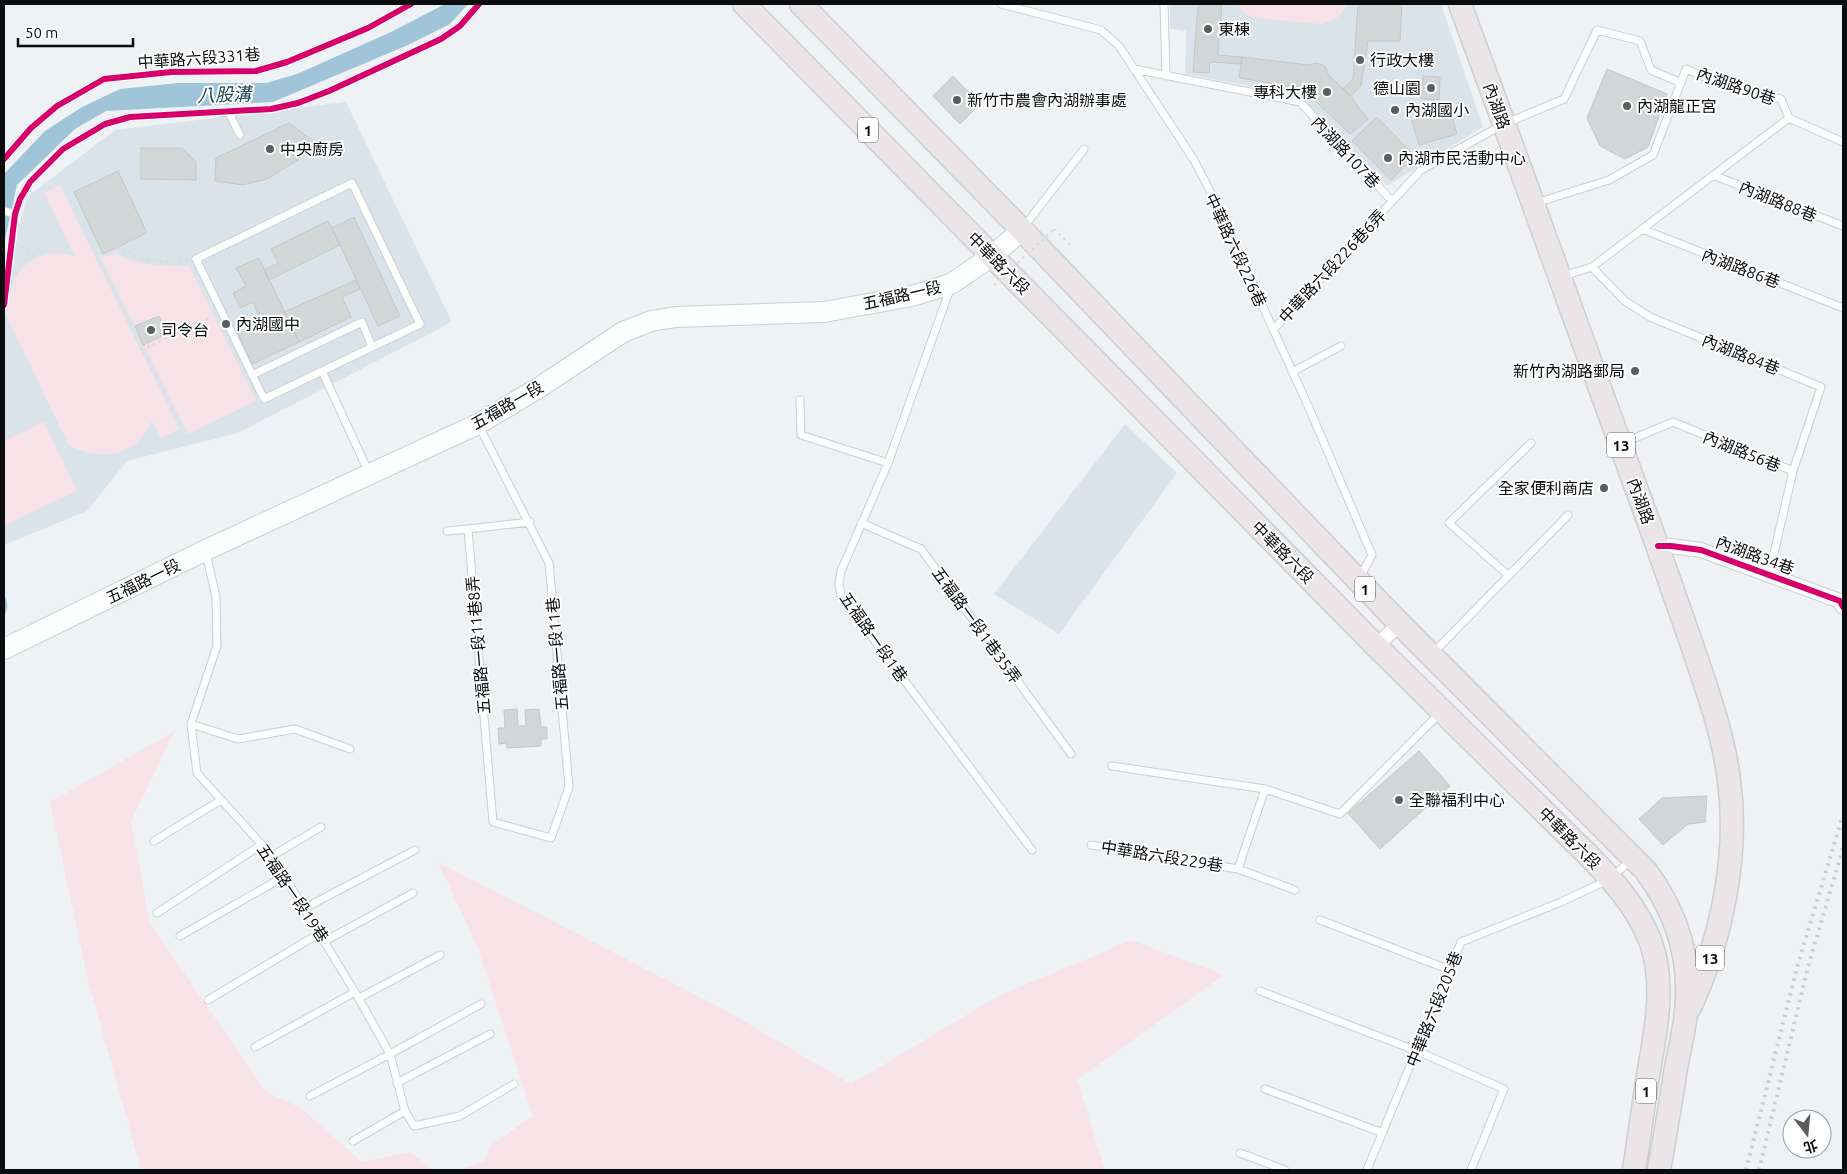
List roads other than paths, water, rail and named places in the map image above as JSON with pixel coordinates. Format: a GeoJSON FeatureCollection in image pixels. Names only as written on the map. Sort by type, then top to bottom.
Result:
{"type":"FeatureCollection","features":[{"type":"Feature","properties":{"kind":"main road","name":"中華路六段"},"geometry":{"type":"LineString","coordinates":[[744,4],[1376,646],[1610,879],[1632,906],[1652,945],[1658,979],[1658,1012],[1634,1170]]}},
{"type":"Feature","properties":{"kind":"main road","name":"中華路六段"},"geometry":{"type":"LineString","coordinates":[[801,4],[1022,230],[1358,581],[1634,857],[1657,886],[1677,926],[1685,961],[1688,988],[1659,1170]]}},
{"type":"Feature","properties":{"kind":"main road","name":"內湖路"},"geometry":{"type":"LineString","coordinates":[[1460,4],[1658,546],[1711,702],[1727,770],[1732,810],[1731,848],[1719,927],[1699,988],[1685,1016]]}},
{"type":"Feature","properties":{"kind":"main road","name":"五福路一段"},"geometry":{"type":"LineString","coordinates":[[4,649],[206,550],[478,424],[540,387],[623,332],[651,321],[676,317],[824,312],[912,296],[951,284],[992,256],[1022,230]]}},
{"type":"Feature","properties":{"kind":"main road","name":"內湖路"},"geometry":{"type":"LineString","coordinates":[[1658,1012],[1668,985],[1685,961],[1703,942],[1716,920],[1724,896]]}},
{"type":"Feature","properties":{"kind":"street","name":"內湖路34巷"},"geometry":{"type":"LineString","coordinates":[[1658,546],[1701,550],[1842,603]]}},
{"type":"Feature","properties":{"kind":"street"},"geometry":{"type":"LineString","coordinates":[[1376,646],[1400,624]]}},
{"type":"Feature","properties":{"kind":"lane","name":"中華路六段331巷"},"geometry":{"type":"LineString","coordinates":[[4,158],[31,128],[57,106],[104,79],[172,72],[256,71],[287,62],[368,28],[411,4]]}},
{"type":"Feature","properties":{"kind":"lane"},"geometry":{"type":"LineString","coordinates":[[4,305],[16,214],[20,199],[30,182],[63,149],[105,124],[130,117],[271,109],[298,102],[329,91],[441,39],[460,26],[479,4]]}},
{"type":"Feature","properties":{"kind":"lane","name":"中華路六段226巷"},"geometry":{"type":"LineString","coordinates":[[1001,4],[1101,30],[1118,46],[1194,160],[1292,372],[1372,555],[1358,581]]}},
{"type":"Feature","properties":{"kind":"lane"},"geometry":{"type":"LineString","coordinates":[[1164,4],[1166,76]]}},
{"type":"Feature","properties":{"kind":"lane","name":"內湖路107巷"},"geometry":{"type":"LineString","coordinates":[[1134,69],[1300,102],[1392,201],[1421,170],[1504,124],[1564,99],[1597,30],[1640,41],[1651,70],[1681,83]]}},
{"type":"Feature","properties":{"kind":"lane","name":"內湖路90巷"},"geometry":{"type":"LineString","coordinates":[[1533,204],[1609,180],[1654,155],[1686,69],[1731,88],[1780,99],[1789,118],[1843,142]]}},
{"type":"Feature","properties":{"kind":"lane"},"geometry":{"type":"LineString","coordinates":[[228,111],[240,135]]}},
{"type":"Feature","properties":{"kind":"lane"},"geometry":{"type":"LineString","coordinates":[[1559,277],[1592,268],[1789,118]]}},
{"type":"Feature","properties":{"kind":"lane"},"geometry":{"type":"LineString","coordinates":[[1022,230],[1084,150]]}},
{"type":"Feature","properties":{"kind":"lane","name":"內湖路88巷"},"geometry":{"type":"LineString","coordinates":[[1713,175],[1843,226]]}},
{"type":"Feature","properties":{"kind":"lane"},"geometry":{"type":"LineString","coordinates":[[352,183],[420,324],[372,347],[264,399],[196,259],[352,183]]}},
{"type":"Feature","properties":{"kind":"lane","name":"中華路六段226巷6弄"},"geometry":{"type":"LineString","coordinates":[[1273,330],[1392,201]]}},
{"type":"Feature","properties":{"kind":"lane"},"geometry":{"type":"LineString","coordinates":[[4,211],[16,214]]}},
{"type":"Feature","properties":{"kind":"lane","name":"內湖路86巷"},"geometry":{"type":"LineString","coordinates":[[1642,229],[1841,307]]}},
{"type":"Feature","properties":{"kind":"lane","name":"內湖路84巷"},"geometry":{"type":"LineString","coordinates":[[1592,268],[1625,301],[1650,316],[1821,387],[1793,471]]}},
{"type":"Feature","properties":{"kind":"lane","name":"五福路一段1巷"},"geometry":{"type":"LineString","coordinates":[[951,284],[888,463],[841,571],[839,584],[841,596],[1032,850]]}},
{"type":"Feature","properties":{"kind":"lane"},"geometry":{"type":"LineString","coordinates":[[252,374],[362,322],[372,347]]}},
{"type":"Feature","properties":{"kind":"lane"},"geometry":{"type":"LineString","coordinates":[[1292,372],[1341,346]]}},
{"type":"Feature","properties":{"kind":"lane"},"geometry":{"type":"LineString","coordinates":[[322,371],[370,474]]}},
{"type":"Feature","properties":{"kind":"lane"},"geometry":{"type":"LineString","coordinates":[[800,400],[801,435],[888,463]]}},
{"type":"Feature","properties":{"kind":"lane","name":"內湖路56巷"},"geometry":{"type":"LineString","coordinates":[[1620,444],[1672,422],[1793,471],[1769,575]]}},
{"type":"Feature","properties":{"kind":"lane","name":"五福路一段11巷"},"geometry":{"type":"LineString","coordinates":[[478,424],[530,522],[549,563],[569,787],[551,838],[493,822]]}},
{"type":"Feature","properties":{"kind":"lane"},"geometry":{"type":"LineString","coordinates":[[1508,576],[1449,523],[1531,443]]}},
{"type":"Feature","properties":{"kind":"lane"},"geometry":{"type":"LineString","coordinates":[[1431,655],[1568,515]]}},
{"type":"Feature","properties":{"kind":"lane"},"geometry":{"type":"LineString","coordinates":[[447,531],[530,522]]}},
{"type":"Feature","properties":{"kind":"lane","name":"五福路一段1巷35弄"},"geometry":{"type":"LineString","coordinates":[[861,523],[921,550],[1071,754]]}},
{"type":"Feature","properties":{"kind":"lane","name":"五福路一段11巷8弄"},"geometry":{"type":"LineString","coordinates":[[468,529],[493,822]]}},
{"type":"Feature","properties":{"kind":"lane","name":"五福路一段19巷"},"geometry":{"type":"LineString","coordinates":[[206,550],[216,597],[217,646],[191,724],[197,773],[272,856],[305,908],[390,1054],[404,1111]]}},
{"type":"Feature","properties":{"kind":"lane"},"geometry":{"type":"LineString","coordinates":[[1112,766],[1265,789],[1340,814],[1442,711]]}},
{"type":"Feature","properties":{"kind":"lane"},"geometry":{"type":"LineString","coordinates":[[191,724],[238,739],[295,729],[350,748]]}},
{"type":"Feature","properties":{"kind":"lane","name":"中華路六段229巷"},"geometry":{"type":"LineString","coordinates":[[1091,845],[1238,869],[1265,789]]}},
{"type":"Feature","properties":{"kind":"lane"},"geometry":{"type":"LineString","coordinates":[[154,841],[221,800]]}},
{"type":"Feature","properties":{"kind":"lane"},"geometry":{"type":"LineString","coordinates":[[272,856],[321,827]]}},
{"type":"Feature","properties":{"kind":"lane"},"geometry":{"type":"LineString","coordinates":[[157,913],[261,845]]}},
{"type":"Feature","properties":{"kind":"lane"},"geometry":{"type":"LineString","coordinates":[[305,908],[415,850]]}},
{"type":"Feature","properties":{"kind":"lane","name":"中華路六段205巷"},"geometry":{"type":"LineString","coordinates":[[1367,1170],[1461,942],[1561,902],[1610,879],[1634,857]]}},
{"type":"Feature","properties":{"kind":"lane"},"geometry":{"type":"LineString","coordinates":[[1238,869],[1295,890]]}},
{"type":"Feature","properties":{"kind":"lane"},"geometry":{"type":"LineString","coordinates":[[180,936],[285,876]]}},
{"type":"Feature","properties":{"kind":"lane"},"geometry":{"type":"LineString","coordinates":[[325,941],[413,893]]}},
{"type":"Feature","properties":{"kind":"lane"},"geometry":{"type":"LineString","coordinates":[[1320,920],[1450,970]]}},
{"type":"Feature","properties":{"kind":"lane"},"geometry":{"type":"LineString","coordinates":[[208,1000],[320,933]]}},
{"type":"Feature","properties":{"kind":"lane"},"geometry":{"type":"LineString","coordinates":[[256,1047],[440,955]]}},
{"type":"Feature","properties":{"kind":"lane"},"geometry":{"type":"LineString","coordinates":[[1260,991],[1417,1051],[1504,1089],[1471,1170]]}},
{"type":"Feature","properties":{"kind":"lane"},"geometry":{"type":"LineString","coordinates":[[310,1096],[481,1004]]}},
{"type":"Feature","properties":{"kind":"lane"},"geometry":{"type":"LineString","coordinates":[[397,1083],[490,1034]]}},
{"type":"Feature","properties":{"kind":"lane"},"geometry":{"type":"LineString","coordinates":[[353,1141],[404,1111],[414,1126],[460,1116],[514,1084]]}},
{"type":"Feature","properties":{"kind":"lane"},"geometry":{"type":"LineString","coordinates":[[1265,1089],[1383,1133]]}},
{"type":"Feature","properties":{"kind":"lane"},"geometry":{"type":"LineString","coordinates":[[1240,1153],[1285,1170]]}},
{"type":"Feature","properties":{"kind":"water","name":"八股溝"},"geometry":{"type":"Polygon","coordinates":[[[445,4],[468,4],[450,24],[408,45],[273,102],[106,111],[75,129],[17,185],[4,244],[4,174],[45,131],[82,107],[120,89],[178,83],[266,83],[297,74],[391,32],[445,4]]]}},
{"type":"Feature","properties":{"kind":"waterway"},"geometry":{"type":"LineString","coordinates":[[4,599],[4,611]]}},
{"type":"Feature","properties":{"kind":"railway"},"geometry":{"type":"LineString","coordinates":[[1746,1170],[1798,964],[1843,815]]}},
{"type":"Feature","properties":{"kind":"railway"},"geometry":{"type":"LineString","coordinates":[[1759,1170],[1808,967],[1843,848]]}},
{"type":"Feature","properties":{"kind":"place","name":"東棟"},"geometry":{"type":"Point","coordinates":[1208,29]}},
{"type":"Feature","properties":{"kind":"place","name":"行政大樓"},"geometry":{"type":"Point","coordinates":[1360,60]}},
{"type":"Feature","properties":{"kind":"place","name":"德山園"},"geometry":{"type":"Point","coordinates":[1431,88]}},
{"type":"Feature","properties":{"kind":"place","name":"專科大樓"},"geometry":{"type":"Point","coordinates":[1327,92]}},
{"type":"Feature","properties":{"kind":"place","name":"新竹市農會內湖辦事處"},"geometry":{"type":"Point","coordinates":[957,100]}},
{"type":"Feature","properties":{"kind":"place","name":"內湖龍正宮"},"geometry":{"type":"Point","coordinates":[1627,106]}},
{"type":"Feature","properties":{"kind":"place","name":"內湖國小"},"geometry":{"type":"Point","coordinates":[1395,110]}},
{"type":"Feature","properties":{"kind":"place","name":"中央廚房"},"geometry":{"type":"Point","coordinates":[270,149]}},
{"type":"Feature","properties":{"kind":"place","name":"內湖市民活動中心"},"geometry":{"type":"Point","coordinates":[1388,158]}},
{"type":"Feature","properties":{"kind":"place","name":"內湖國中"},"geometry":{"type":"Point","coordinates":[226,324]}},
{"type":"Feature","properties":{"kind":"place","name":"司令台"},"geometry":{"type":"Point","coordinates":[151,330]}},
{"type":"Feature","properties":{"kind":"place","name":"新竹內湖路郵局"},"geometry":{"type":"Point","coordinates":[1635,371]}},
{"type":"Feature","properties":{"kind":"place","name":"全家便利商店"},"geometry":{"type":"Point","coordinates":[1604,488]}},
{"type":"Feature","properties":{"kind":"place","name":"全聯福利中心"},"geometry":{"type":"Point","coordinates":[1399,800]}}]}
